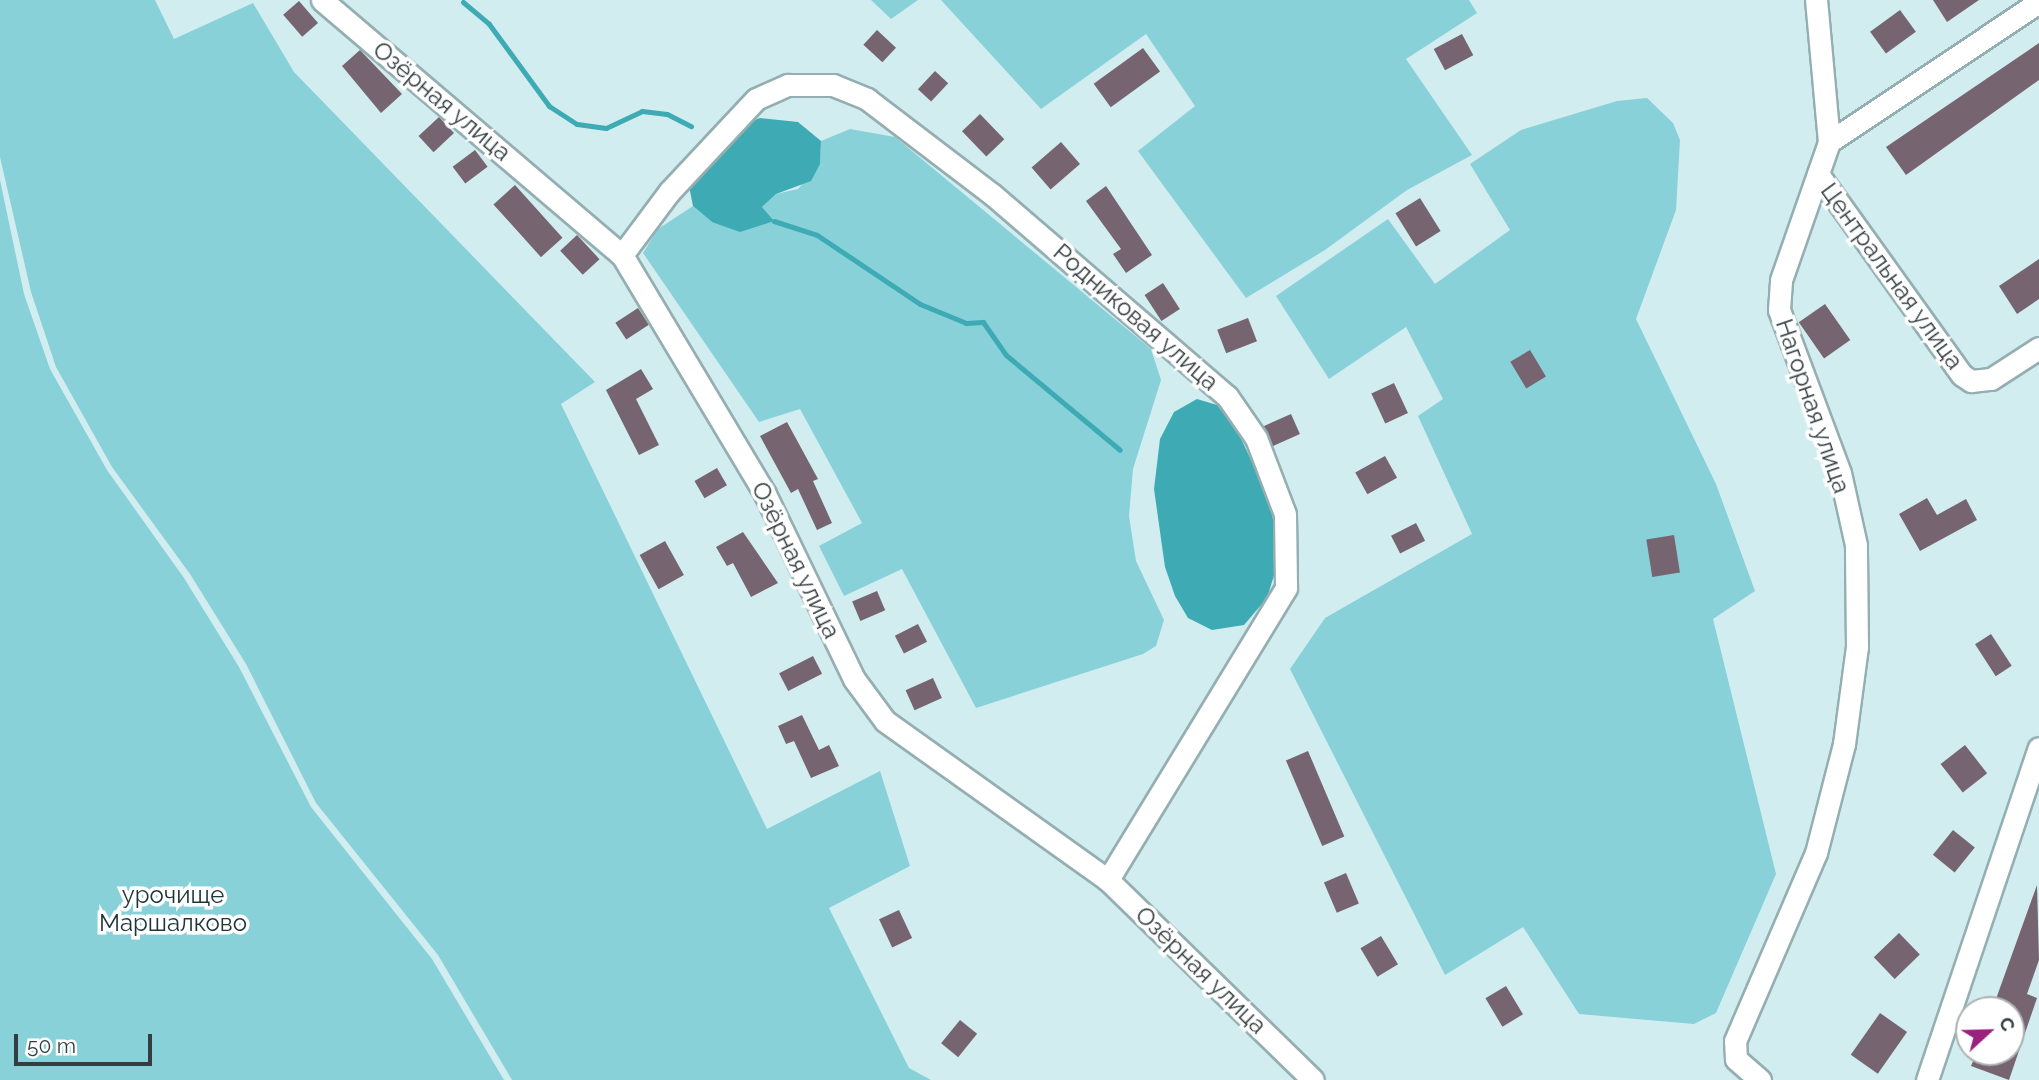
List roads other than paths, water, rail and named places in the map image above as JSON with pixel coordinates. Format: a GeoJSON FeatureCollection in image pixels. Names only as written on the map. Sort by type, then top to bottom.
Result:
{"type":"FeatureCollection","features":[{"type":"Feature","properties":{"kind":"street","name":"Озёрная улица"},"geometry":{"type":"LineString","coordinates":[[322,0],[622,255],[765,494],[854,679],[884,720],[1108,880],[1313,1080]]}},
{"type":"Feature","properties":{"kind":"street","name":"Нагорная улица"},"geometry":{"type":"LineString","coordinates":[[1760,1080],[1736,1059],[1735,1041],[1816,853],[1844,744],[1857,647],[1856,545],[1840,473],[1779,310],[1782,280],[1829,142],[1816,0]]}},
{"type":"Feature","properties":{"kind":"street"},"geometry":{"type":"LineString","coordinates":[[1829,142],[2039,2]]}},
{"type":"Feature","properties":{"kind":"street","name":"Родниковая улица"},"geometry":{"type":"LineString","coordinates":[[622,255],[669,192],[756,99],[788,85],[833,85],[867,99],[993,195],[1227,396],[1256,438],[1285,514],[1286,588],[1108,880]]}},
{"type":"Feature","properties":{"kind":"street","name":"Центральная улица"},"geometry":{"type":"LineString","coordinates":[[1818,174],[1962,374],[1971,381],[1990,379],[2039,348]]}},
{"type":"Feature","properties":{"kind":"street"},"geometry":{"type":"LineString","coordinates":[[1927,1080],[2039,748]]}},
{"type":"Feature","properties":{"kind":"waterway"},"geometry":{"type":"LineString","coordinates":[[463,2],[489,24],[549,106],[577,124],[606,128],[642,111],[667,114],[691,126]]}},
{"type":"Feature","properties":{"kind":"waterway"},"geometry":{"type":"LineString","coordinates":[[774,221],[817,235],[920,304],[966,323],[983,322],[1006,355],[1120,450]]}},
{"type":"Feature","properties":{"kind":"park label","name":"урочище Маршалково"},"geometry":{"type":"Point","coordinates":[173,909]}}]}
